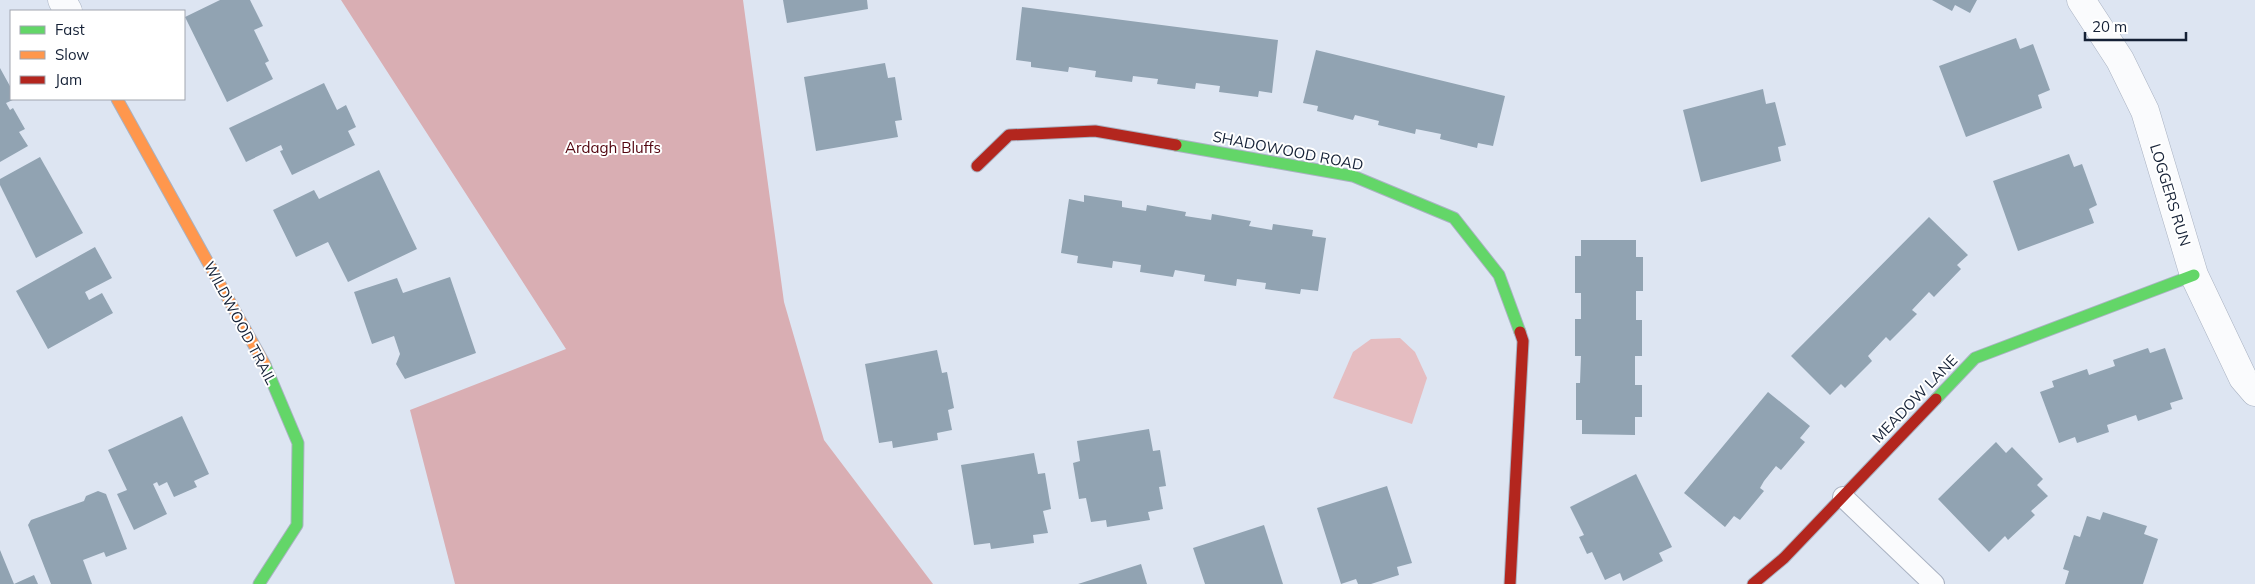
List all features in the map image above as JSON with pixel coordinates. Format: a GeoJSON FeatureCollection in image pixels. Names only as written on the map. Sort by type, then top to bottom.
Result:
{"type":"FeatureCollection","features":[{"type":"Feature","properties":{"kind":"street","name":"LOGGERS RUN"},"geometry":{"type":"LineString","coordinates":[[2081,0],[2120,60],[2145,111],[2194,275],[2244,378],[2255,392]]}},
{"type":"Feature","properties":{"kind":"street","name":"WILDWOOD TRAIL"},"geometry":{"type":"LineString","coordinates":[[118,100],[264,362],[298,443],[297,525],[258,584]]}},
{"type":"Feature","properties":{"kind":"street","name":"SHADOWOOD ROAD"},"geometry":{"type":"LineString","coordinates":[[977,166],[1009,135],[1095,131],[1353,176],[1454,218],[1499,275],[1523,341],[1510,584]]}},
{"type":"Feature","properties":{"kind":"street","name":"MEADOW LANE"},"geometry":{"type":"LineString","coordinates":[[1753,584],[1784,558],[1975,358],[2194,275]]}},
{"type":"Feature","properties":{"kind":"lane"},"geometry":{"type":"LineString","coordinates":[[1842,497],[1934,584]]}},
{"type":"Feature","properties":{"kind":"shaded area"},"geometry":{"type":"Polygon","coordinates":[[[1400,338],[1415,352],[1427,378],[1412,424],[1333,398],[1353,352],[1371,339],[1400,338]]]}},
{"type":"Feature","properties":{"kind":"green space","name":"Ardagh Bluffs"},"geometry":{"type":"Polygon","coordinates":[[[341,0],[743,0],[784,302],[824,440],[933,584],[455,584],[410,410],[566,349],[341,0]]]}},
{"type":"Feature","properties":{"kind":"building"},"geometry":{"type":"Polygon","coordinates":[[[220,0],[250,0],[263,26],[254,30],[269,61],[265,63],[273,79],[227,102],[185,17],[220,0]]]}},
{"type":"Feature","properties":{"kind":"building"},"geometry":{"type":"Polygon","coordinates":[[[783,0],[867,0],[868,9],[787,23],[783,0]]]}},
{"type":"Feature","properties":{"kind":"building"},"geometry":{"type":"Polygon","coordinates":[[[1932,0],[1977,0],[1970,13],[1955,5],[1952,11],[1932,0]]]}},
{"type":"Feature","properties":{"kind":"building"},"geometry":{"type":"Polygon","coordinates":[[[1022,7],[1278,40],[1272,93],[1259,91],[1258,97],[1219,92],[1220,86],[1196,83],[1195,89],[1157,84],[1158,79],[1133,76],[1132,82],[1095,77],[1096,71],[1069,67],[1068,72],[1031,67],[1031,62],[1016,60],[1022,7]]]}},
{"type":"Feature","properties":{"kind":"building"},"geometry":{"type":"Polygon","coordinates":[[[2016,38],[2020,49],[2033,44],[2050,90],[2038,95],[2042,108],[1966,137],[1939,66],[2016,38]]]}},
{"type":"Feature","properties":{"kind":"building"},"geometry":{"type":"Polygon","coordinates":[[[1316,50],[1505,96],[1493,146],[1478,143],[1477,148],[1440,139],[1441,134],[1416,129],[1415,134],[1378,125],[1379,121],[1355,115],[1353,120],[1317,111],[1318,106],[1303,103],[1316,50]]]}},
{"type":"Feature","properties":{"kind":"building"},"geometry":{"type":"Polygon","coordinates":[[[885,63],[888,78],[895,77],[902,120],[895,121],[898,137],[816,151],[804,77],[885,63]]]}},
{"type":"Feature","properties":{"kind":"building"},"geometry":{"type":"Polygon","coordinates":[[[0,68],[10,86],[10,100],[13,100],[6,103],[10,110],[13,108],[25,129],[19,132],[28,146],[0,162],[0,68]]]}},
{"type":"Feature","properties":{"kind":"building"},"geometry":{"type":"Polygon","coordinates":[[[324,83],[337,110],[346,105],[356,127],[348,131],[355,145],[292,175],[280,151],[283,150],[281,145],[246,162],[229,128],[324,83]]]}},
{"type":"Feature","properties":{"kind":"building"},"geometry":{"type":"Polygon","coordinates":[[[1763,89],[1766,104],[1775,102],[1786,145],[1778,147],[1781,161],[1701,182],[1683,110],[1763,89]]]}},
{"type":"Feature","properties":{"kind":"building"},"geometry":{"type":"Polygon","coordinates":[[[2069,154],[2074,167],[2082,164],[2097,205],[2089,209],[2094,223],[2018,251],[1993,181],[2069,154]]]}},
{"type":"Feature","properties":{"kind":"building"},"geometry":{"type":"Polygon","coordinates":[[[40,157],[83,233],[36,258],[0,185],[0,179],[40,157]]]}},
{"type":"Feature","properties":{"kind":"building"},"geometry":{"type":"Polygon","coordinates":[[[379,170],[417,249],[348,282],[328,242],[296,257],[273,210],[314,190],[319,199],[379,170]]]}},
{"type":"Feature","properties":{"kind":"building"},"geometry":{"type":"Polygon","coordinates":[[[1084,195],[1122,201],[1122,207],[1146,211],[1147,205],[1186,212],[1185,216],[1211,220],[1212,214],[1251,221],[1249,226],[1272,230],[1273,224],[1313,230],[1312,236],[1326,238],[1318,291],[1301,289],[1300,294],[1265,289],[1266,283],[1237,279],[1236,286],[1204,281],[1205,275],[1175,270],[1173,277],[1140,272],[1141,265],[1113,261],[1112,268],[1077,263],[1078,256],[1061,253],[1069,199],[1084,202],[1084,195]]]}},
{"type":"Feature","properties":{"kind":"building"},"geometry":{"type":"Polygon","coordinates":[[[1929,217],[1968,255],[1957,265],[1961,269],[1934,297],[1929,292],[1912,310],[1917,314],[1890,341],[1886,337],[1868,356],[1872,361],[1845,388],[1841,384],[1830,395],[1791,356],[1929,217]]]}},
{"type":"Feature","properties":{"kind":"building"},"geometry":{"type":"Polygon","coordinates":[[[1581,240],[1636,240],[1636,257],[1643,257],[1643,291],[1636,291],[1636,320],[1642,320],[1642,356],[1635,356],[1635,385],[1642,385],[1642,417],[1635,417],[1635,435],[1582,434],[1582,420],[1576,420],[1576,383],[1580,383],[1581,356],[1575,356],[1575,319],[1581,319],[1581,293],[1575,293],[1575,256],[1581,256],[1581,240]]]}},
{"type":"Feature","properties":{"kind":"building"},"geometry":{"type":"Polygon","coordinates":[[[95,247],[112,278],[85,292],[89,300],[102,293],[113,313],[48,349],[16,291],[95,247]]]}},
{"type":"Feature","properties":{"kind":"building"},"geometry":{"type":"Polygon","coordinates":[[[450,277],[476,353],[405,379],[396,364],[400,354],[394,336],[372,344],[354,292],[397,278],[403,293],[450,277]]]}},
{"type":"Feature","properties":{"kind":"building"},"geometry":{"type":"Polygon","coordinates":[[[2148,348],[2150,353],[2165,348],[2183,399],[2170,403],[2172,409],[2138,421],[2136,415],[2107,425],[2109,432],[2077,443],[2075,437],[2059,443],[2040,392],[2054,387],[2052,381],[2087,369],[2089,375],[2115,366],[2113,360],[2148,348]]]}},
{"type":"Feature","properties":{"kind":"building"},"geometry":{"type":"Polygon","coordinates":[[[937,350],[942,373],[947,372],[954,408],[948,410],[952,430],[937,433],[938,440],[893,448],[892,441],[879,443],[865,364],[937,350]]]}},
{"type":"Feature","properties":{"kind":"building"},"geometry":{"type":"Polygon","coordinates":[[[1768,392],[1810,426],[1800,438],[1805,442],[1781,470],[1776,466],[1760,488],[1764,491],[1740,520],[1734,516],[1725,527],[1684,493],[1768,392]]]}},
{"type":"Feature","properties":{"kind":"building"},"geometry":{"type":"Polygon","coordinates":[[[182,416],[209,474],[194,481],[197,487],[174,497],[167,482],[159,486],[157,482],[153,484],[167,514],[134,530],[117,494],[127,490],[108,450],[182,416]]]}},
{"type":"Feature","properties":{"kind":"building"},"geometry":{"type":"Polygon","coordinates":[[[1149,429],[1153,451],[1160,450],[1166,486],[1159,487],[1163,509],[1148,512],[1150,520],[1107,527],[1106,520],[1091,522],[1086,498],[1079,499],[1073,463],[1080,461],[1077,441],[1149,429]]]}},
{"type":"Feature","properties":{"kind":"building"},"geometry":{"type":"Polygon","coordinates":[[[1996,442],[2006,453],[2012,447],[2043,479],[2037,485],[2048,496],[2031,511],[2035,515],[2008,540],[2005,536],[1989,552],[1938,499],[1996,442]]]}},
{"type":"Feature","properties":{"kind":"building"},"geometry":{"type":"Polygon","coordinates":[[[1034,453],[1038,474],[1045,473],[1051,509],[1043,511],[1048,533],[1033,535],[1034,543],[991,549],[990,543],[974,545],[961,465],[1034,453]]]}},
{"type":"Feature","properties":{"kind":"building"},"geometry":{"type":"Polygon","coordinates":[[[1636,474],[1672,547],[1659,553],[1663,561],[1623,581],[1620,573],[1605,580],[1592,552],[1587,554],[1579,537],[1584,535],[1570,507],[1636,474]]]}},
{"type":"Feature","properties":{"kind":"building"},"geometry":{"type":"Polygon","coordinates":[[[1387,486],[1412,563],[1397,567],[1399,575],[1371,584],[1358,584],[1356,579],[1341,584],[1317,508],[1387,486]]]}},
{"type":"Feature","properties":{"kind":"building"},"geometry":{"type":"Polygon","coordinates":[[[98,491],[106,494],[127,549],[106,557],[104,552],[83,560],[92,584],[51,584],[28,525],[31,520],[84,501],[86,496],[98,491]]]}},
{"type":"Feature","properties":{"kind":"building"},"geometry":{"type":"Polygon","coordinates":[[[2103,512],[2147,526],[2144,534],[2158,539],[2143,584],[2065,584],[2069,571],[2063,569],[2074,535],[2080,537],[2087,516],[2100,520],[2103,512]]]}},
{"type":"Feature","properties":{"kind":"building"},"geometry":{"type":"Polygon","coordinates":[[[1264,525],[1283,584],[1205,584],[1193,548],[1264,525]]]}},
{"type":"Feature","properties":{"kind":"building"},"geometry":{"type":"Polygon","coordinates":[[[0,550],[14,584],[0,584],[0,550]]]}},
{"type":"Feature","properties":{"kind":"building"},"geometry":{"type":"Polygon","coordinates":[[[1141,564],[1147,584],[1078,584],[1141,564]]]}},
{"type":"Feature","properties":{"kind":"building"},"geometry":{"type":"Polygon","coordinates":[[[34,575],[38,584],[14,584],[34,575]]]}},
{"type":"Feature","properties":{"kind":"traffic: fast"},"geometry":{"type":"LineString","coordinates":[[1176,145],[1353,176],[1454,218],[1499,275],[1520,332]]}},
{"type":"Feature","properties":{"kind":"traffic: fast"},"geometry":{"type":"LineString","coordinates":[[1936,399],[1975,358],[2194,275]]}},
{"type":"Feature","properties":{"kind":"traffic: fast"},"geometry":{"type":"LineString","coordinates":[[259,584],[297,525],[298,443],[265,365]]}},
{"type":"Feature","properties":{"kind":"traffic: slow"},"geometry":{"type":"LineString","coordinates":[[118,100],[265,365]]}},
{"type":"Feature","properties":{"kind":"traffic: jam"},"geometry":{"type":"LineString","coordinates":[[977,166],[1009,135],[1095,131],[1176,145]]}},
{"type":"Feature","properties":{"kind":"traffic: jam"},"geometry":{"type":"LineString","coordinates":[[1510,584],[1523,341],[1520,332]]}},
{"type":"Feature","properties":{"kind":"traffic: jam"},"geometry":{"type":"LineString","coordinates":[[1753,584],[1784,558],[1936,399]]}}]}
